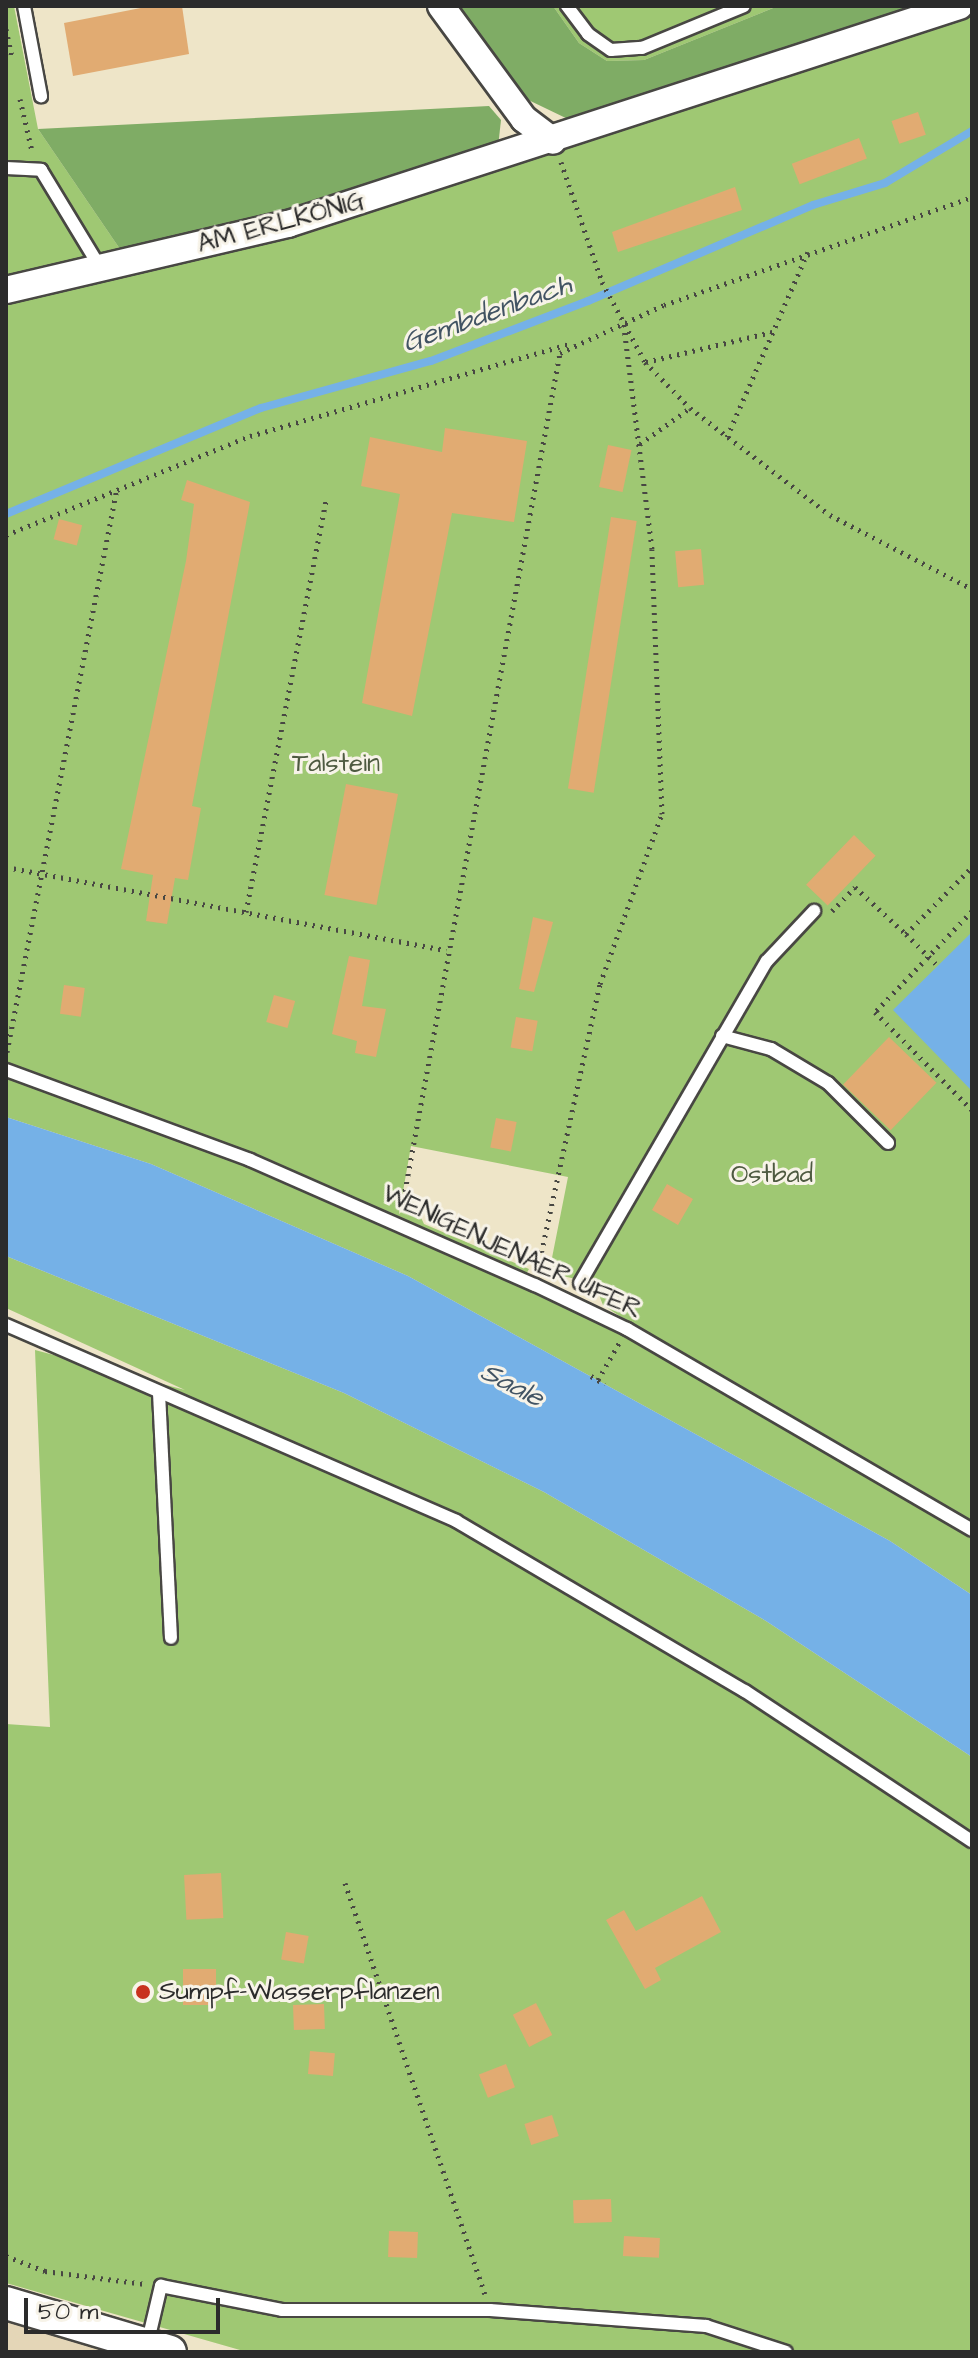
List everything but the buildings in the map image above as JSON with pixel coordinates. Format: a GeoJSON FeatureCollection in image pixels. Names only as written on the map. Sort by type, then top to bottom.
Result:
{"type":"FeatureCollection","features":[{"type":"Feature","properties":{"kind":"street"},"geometry":{"type":"LineString","coordinates":[[441,6],[524,119],[553,141]]}},
{"type":"Feature","properties":{"kind":"street","name":"AM ERLKÖNIG"},"geometry":{"type":"LineString","coordinates":[[6,290],[288,224],[553,141],[959,6]]}},
{"type":"Feature","properties":{"kind":"street"},"geometry":{"type":"LineString","coordinates":[[6,2303],[158,2348]]}},
{"type":"Feature","properties":{"kind":"lane"},"geometry":{"type":"LineString","coordinates":[[24,6],[41,96]]}},
{"type":"Feature","properties":{"kind":"lane"},"geometry":{"type":"LineString","coordinates":[[567,6],[611,50],[642,48],[744,6]]}},
{"type":"Feature","properties":{"kind":"lane"},"geometry":{"type":"LineString","coordinates":[[6,168],[41,170],[101,269]]}},
{"type":"Feature","properties":{"kind":"lane"},"geometry":{"type":"LineString","coordinates":[[580,1283],[767,961],[814,911]]}},
{"type":"Feature","properties":{"kind":"lane"},"geometry":{"type":"LineString","coordinates":[[722,1036],[771,1049],[828,1083],[888,1143]]}},
{"type":"Feature","properties":{"kind":"lane","name":"WENIGENJENAER UFER"},"geometry":{"type":"LineString","coordinates":[[6,1070],[250,1160],[535,1285],[627,1329],[972,1530]]}},
{"type":"Feature","properties":{"kind":"lane"},"geometry":{"type":"LineString","coordinates":[[6,1325],[456,1521],[745,1691],[972,1841]]}},
{"type":"Feature","properties":{"kind":"lane"},"geometry":{"type":"LineString","coordinates":[[159,1393],[171,1638]]}},
{"type":"Feature","properties":{"kind":"lane"},"geometry":{"type":"LineString","coordinates":[[158,2348],[161,2286],[282,2310],[490,2310],[706,2326],[786,2352]]}},
{"type":"Feature","properties":{"kind":"path"},"geometry":{"type":"LineString","coordinates":[[553,141],[602,282],[645,362],[690,408],[830,515],[972,589]]}},
{"type":"Feature","properties":{"kind":"path"},"geometry":{"type":"LineString","coordinates":[[6,535],[250,436],[572,343],[808,251],[972,197]]}},
{"type":"Feature","properties":{"kind":"path"},"geometry":{"type":"LineString","coordinates":[[727,437],[808,251]]}},
{"type":"Feature","properties":{"kind":"path"},"geometry":{"type":"LineString","coordinates":[[535,1285],[600,984],[662,814],[640,444],[623,321]]}},
{"type":"Feature","properties":{"kind":"path"},"geometry":{"type":"LineString","coordinates":[[645,362],[773,332]]}},
{"type":"Feature","properties":{"kind":"path"},"geometry":{"type":"LineString","coordinates":[[398,1216],[560,353],[572,343]]}},
{"type":"Feature","properties":{"kind":"path"},"geometry":{"type":"LineString","coordinates":[[640,444],[690,408]]}},
{"type":"Feature","properties":{"kind":"path"},"geometry":{"type":"LineString","coordinates":[[6,1057],[46,875],[117,488]]}},
{"type":"Feature","properties":{"kind":"path"},"geometry":{"type":"LineString","coordinates":[[246,912],[326,500]]}},
{"type":"Feature","properties":{"kind":"path"},"geometry":{"type":"LineString","coordinates":[[6,867],[446,950]]}},
{"type":"Feature","properties":{"kind":"path"},"geometry":{"type":"LineString","coordinates":[[906,934],[972,867]]}},
{"type":"Feature","properties":{"kind":"path"},"geometry":{"type":"LineString","coordinates":[[814,911],[823,920],[855,887],[938,966]]}},
{"type":"Feature","properties":{"kind":"path"},"geometry":{"type":"LineString","coordinates":[[972,911],[875,1012],[972,1110]]}},
{"type":"Feature","properties":{"kind":"path"},"geometry":{"type":"LineString","coordinates":[[598,1380],[627,1329]]}},
{"type":"Feature","properties":{"kind":"path"},"geometry":{"type":"LineString","coordinates":[[591,1376],[605,1384]]}},
{"type":"Feature","properties":{"kind":"path"},"geometry":{"type":"LineString","coordinates":[[345,1883],[490,2310]]}},
{"type":"Feature","properties":{"kind":"path"},"geometry":{"type":"LineString","coordinates":[[6,2256],[45,2271],[161,2286]]}},
{"type":"Feature","properties":{"kind":"shaded area"},"geometry":{"type":"Polygon","coordinates":[[[6,2317],[18,2321],[112,2352],[6,2352],[6,2317]]]}},
{"type":"Feature","properties":{"kind":"green space"},"geometry":{"type":"Polygon","coordinates":[[[6,6],[14,6],[38,129],[124,255],[390,184],[926,6],[972,6],[972,1523],[630,1323],[603,1305],[594,1283],[549,1273],[568,1177],[411,1146],[399,1214],[413,1201],[424,1224],[529,1269],[520,1285],[624,1335],[972,1538],[972,1595],[890,1541],[408,1276],[151,1164],[6,1117],[6,6]]]}},
{"type":"Feature","properties":{"kind":"green space"},"geometry":{"type":"Polygon","coordinates":[[[457,6],[553,6],[579,43],[607,61],[644,60],[778,6],[926,6],[572,121],[518,95],[457,6]]]}},
{"type":"Feature","properties":{"kind":"green space"},"geometry":{"type":"Polygon","coordinates":[[[553,6],[778,6],[644,60],[607,61],[579,43],[553,6]]]}},
{"type":"Feature","properties":{"kind":"green space"},"geometry":{"type":"Polygon","coordinates":[[[489,106],[501,120],[498,147],[390,184],[124,255],[38,129],[489,106]]]}},
{"type":"Feature","properties":{"kind":"green space"},"geometry":{"type":"Polygon","coordinates":[[[6,1256],[344,1393],[544,1492],[766,1621],[972,1757],[972,2352],[247,2352],[6,2283],[6,1724],[50,1727],[35,1350],[185,1390],[6,1308],[6,1256]]]}},
{"type":"Feature","properties":{"kind":"water"},"geometry":{"type":"Polygon","coordinates":[[[972,932],[972,1091],[893,1010],[972,932]]]}},
{"type":"Feature","properties":{"kind":"water","name":"Saale"},"geometry":{"type":"Polygon","coordinates":[[[6,1117],[151,1164],[408,1276],[890,1541],[972,1595],[972,1757],[766,1621],[544,1492],[344,1393],[6,1256],[6,1117]]]}},
{"type":"Feature","properties":{"kind":"waterway","name":"Gembdenbach"},"geometry":{"type":"LineString","coordinates":[[6,514],[261,408],[431,361],[588,301],[813,205],[885,183],[972,131]]}},
{"type":"Feature","properties":{"kind":"place","name":"Sumpf-Wasserpflanzen"},"geometry":{"type":"Point","coordinates":[143,1992]}},
{"type":"Feature","properties":{"kind":"park label","name":"Talstein"},"geometry":{"type":"Point","coordinates":[336,764]}},
{"type":"Feature","properties":{"kind":"park label","name":"Ostbad"},"geometry":{"type":"Point","coordinates":[772,1175]}}]}
